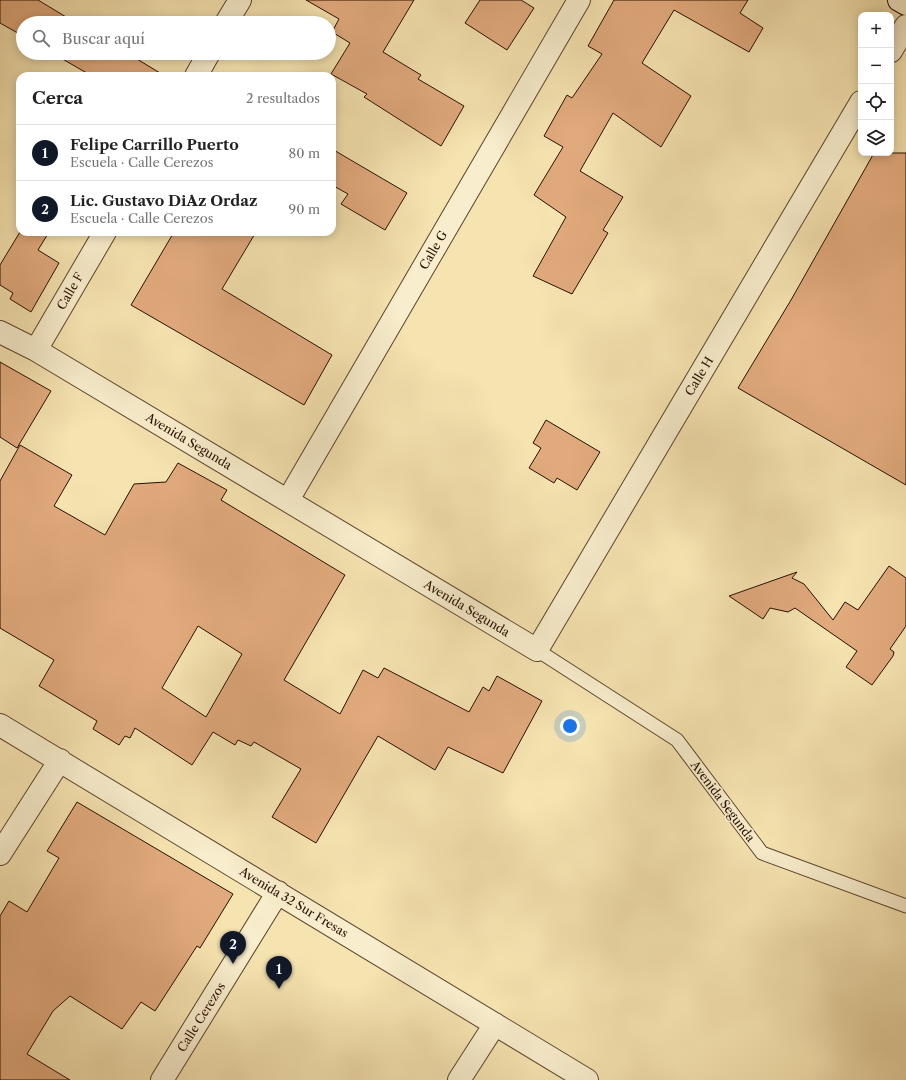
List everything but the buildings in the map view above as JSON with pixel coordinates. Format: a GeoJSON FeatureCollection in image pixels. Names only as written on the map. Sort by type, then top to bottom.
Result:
{"type":"FeatureCollection","features":[{"type":"Feature","properties":{"kind":"street"},"geometry":{"type":"LineString","coordinates":[[230,16],[240,0]]}},
{"type":"Feature","properties":{"kind":"street","name":"Calle G"},"geometry":{"type":"LineString","coordinates":[[288,500],[579,0]]}},
{"type":"Feature","properties":{"kind":"street"},"geometry":{"type":"LineString","coordinates":[[899,0],[906,4]]}},
{"type":"Feature","properties":{"kind":"street"},"geometry":{"type":"LineString","coordinates":[[893,48],[906,26]]}},
{"type":"Feature","properties":{"kind":"street"},"geometry":{"type":"LineString","coordinates":[[198,72],[205,60]]}},
{"type":"Feature","properties":{"kind":"street","name":"Calle H"},"geometry":{"type":"LineString","coordinates":[[537,650],[858,107]]}},
{"type":"Feature","properties":{"kind":"street","name":"Calle F"},"geometry":{"type":"LineString","coordinates":[[36,350],[103,236]]}},
{"type":"Feature","properties":{"kind":"street","name":"Avenida Segunda"},"geometry":{"type":"LineString","coordinates":[[0,332],[36,350],[537,650]]}},
{"type":"Feature","properties":{"kind":"street","name":"Avenida 32 Sur Fresas"},"geometry":{"type":"LineString","coordinates":[[0,725],[587,1080]]}},
{"type":"Feature","properties":{"kind":"street"},"geometry":{"type":"LineString","coordinates":[[0,854],[60,760]]}},
{"type":"Feature","properties":{"kind":"street","name":"Calle Cerezos"},"geometry":{"type":"LineString","coordinates":[[162,1080],[278,892]]}},
{"type":"Feature","properties":{"kind":"street"},"geometry":{"type":"LineString","coordinates":[[459,1080],[495,1024]]}},
{"type":"Feature","properties":{"kind":"lane","name":"Avenida Segunda"},"geometry":{"type":"LineString","coordinates":[[537,650],[677,740],[762,853],[906,906]]}},
{"type":"Feature","properties":{"kind":"place","name":"Lic. Gustavo DiAz Ordaz"},"geometry":{"type":"Point","coordinates":[233,964]}},
{"type":"Feature","properties":{"kind":"place","name":"Felipe Carrillo Puerto"},"geometry":{"type":"Point","coordinates":[279,989]}}]}
